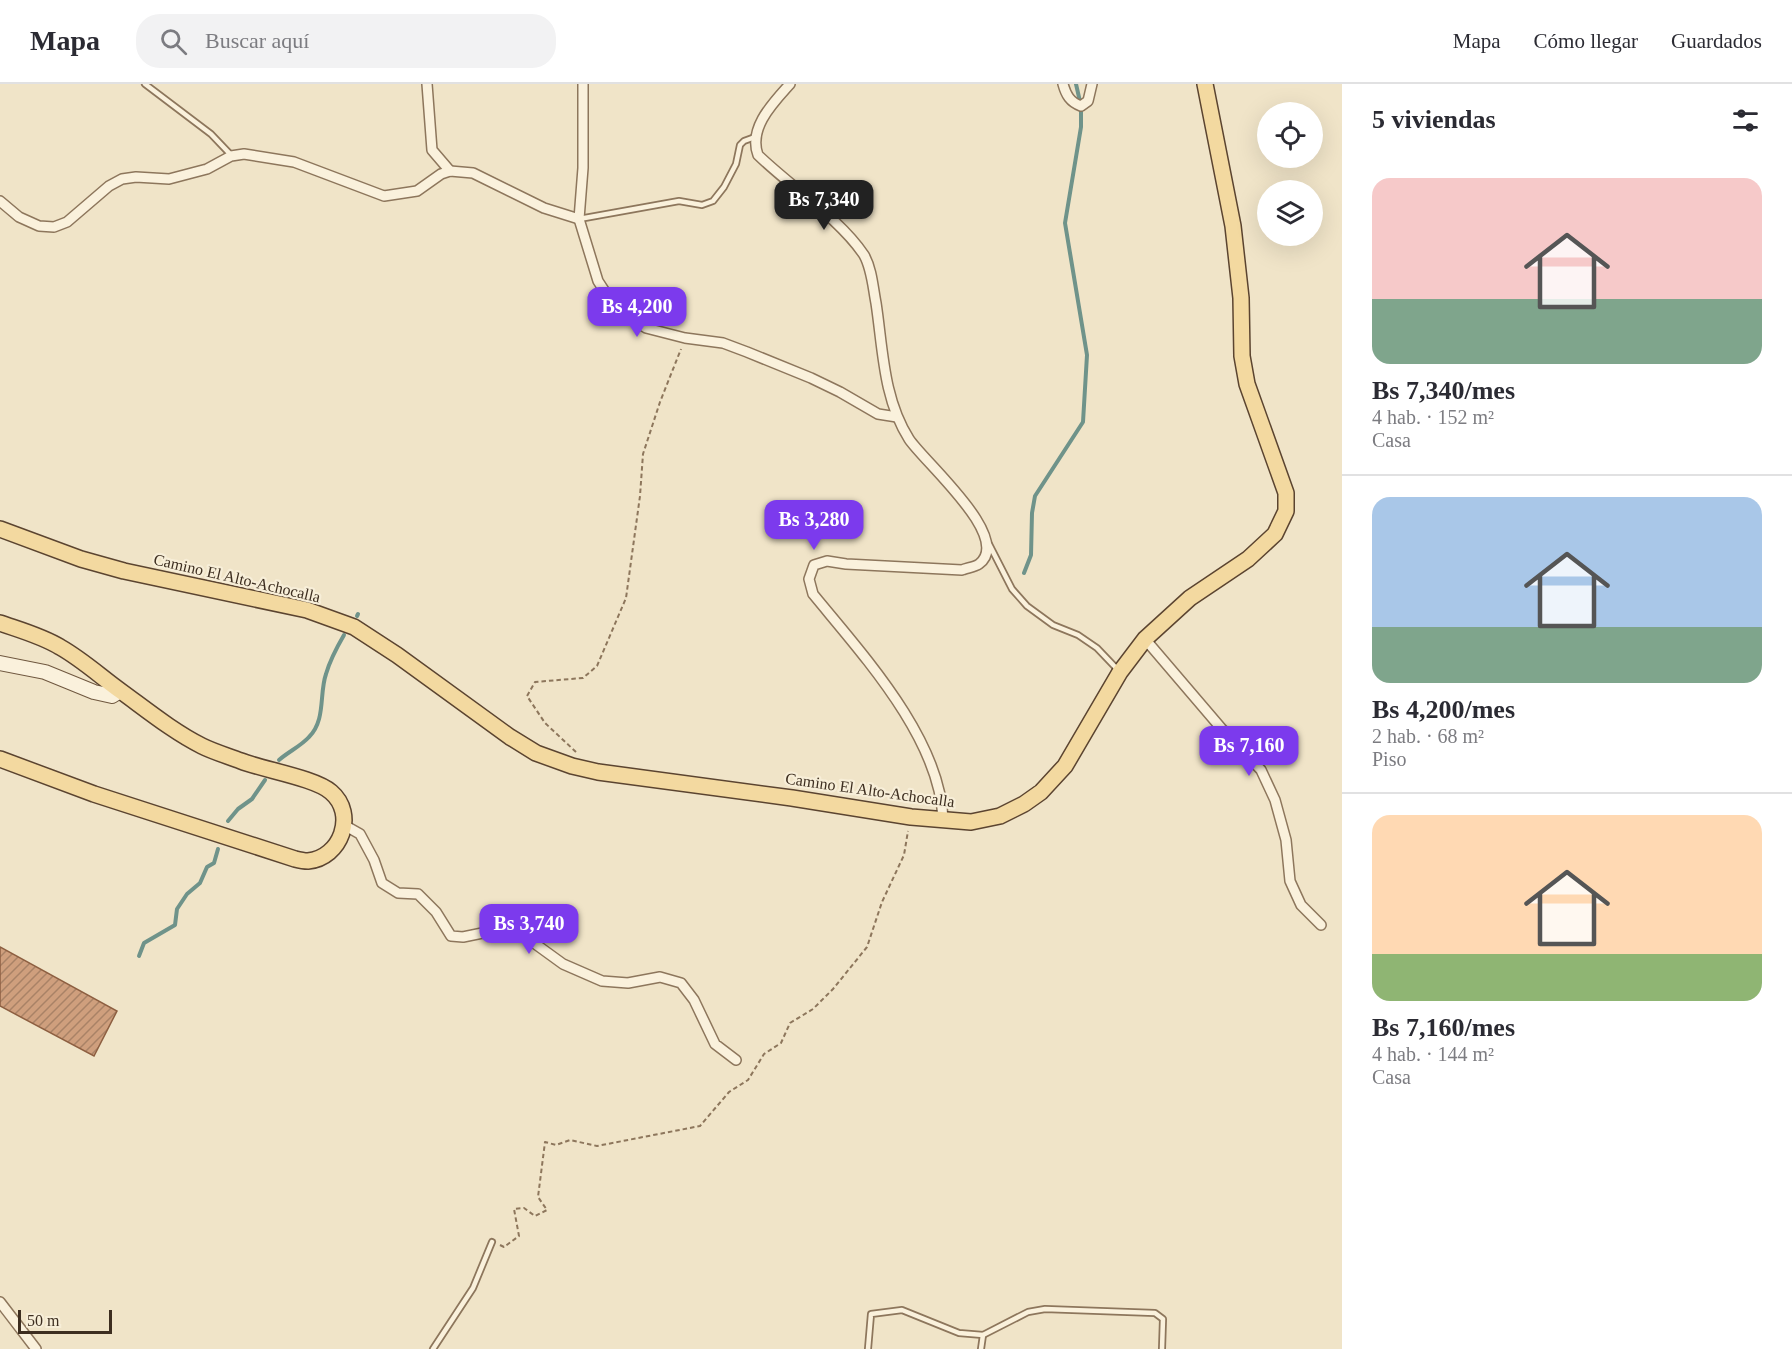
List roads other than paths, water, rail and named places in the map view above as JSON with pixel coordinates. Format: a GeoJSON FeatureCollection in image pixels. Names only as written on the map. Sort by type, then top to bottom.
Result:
{"type":"FeatureCollection","features":[{"type":"Feature","properties":{"kind":"main road","name":"Camino El Alto-Achocalla"},"geometry":{"type":"LineString","coordinates":[[0,529],[81,560],[307,610],[354,627],[527,748],[572,766],[598,772],[792,798],[911,817],[971,822],[1000,816],[1041,792],[1065,766],[1120,672],[1144,639],[1190,598],[1248,559],[1275,534],[1286,511],[1286,493],[1247,384],[1242,356],[1241,297],[1233,226],[1204,84]]}},
{"type":"Feature","properties":{"kind":"main road"},"geometry":{"type":"LineString","coordinates":[[0,623],[58,645],[120,691],[204,747],[251,765],[318,784],[331,792],[339,801],[344,812],[344,825],[340,839],[332,849],[314,859],[295,859],[94,794],[0,759]]}},
{"type":"Feature","properties":{"kind":"main road"},"geometry":{"type":"LineString","coordinates":[[0,663],[45,672],[94,692],[112,696],[120,691]]}},
{"type":"Feature","properties":{"kind":"street"},"geometry":{"type":"LineString","coordinates":[[427,84],[432,150],[450,171]]}},
{"type":"Feature","properties":{"kind":"street"},"geometry":{"type":"LineString","coordinates":[[583,84],[583,168],[579,219],[598,281],[611,300],[628,317],[646,328],[685,338],[723,343],[821,383],[878,414],[897,417]]}},
{"type":"Feature","properties":{"kind":"street"},"geometry":{"type":"LineString","coordinates":[[790,84],[760,123],[754,137],[754,146],[758,155],[839,227],[865,257],[871,276],[888,389],[897,417],[910,441],[964,501],[987,540],[986,553],[979,564],[962,570],[827,561],[814,565],[809,579],[813,594],[880,676],[903,711],[925,752],[942,800],[943,820]]}},
{"type":"Feature","properties":{"kind":"street"},"geometry":{"type":"LineString","coordinates":[[1063,84],[1072,103],[1081,106],[1088,101],[1092,84]]}},
{"type":"Feature","properties":{"kind":"street"},"geometry":{"type":"LineString","coordinates":[[0,201],[19,217],[39,226],[54,227],[67,222],[109,186],[123,179],[136,177],[169,179],[207,169],[231,156],[244,154],[294,162],[384,196],[417,191],[441,174],[450,171],[473,173],[544,208],[579,219]]}},
{"type":"Feature","properties":{"kind":"street"},"geometry":{"type":"LineString","coordinates":[[1144,639],[1221,728],[1261,770],[1275,800],[1286,840],[1290,881],[1301,904],[1321,925]]}},
{"type":"Feature","properties":{"kind":"street"},"geometry":{"type":"LineString","coordinates":[[344,825],[360,834],[374,860],[382,882],[399,893],[418,894],[436,912],[451,936],[463,937],[502,929],[523,934],[563,964],[602,981],[628,983],[660,977],[681,983],[694,1000],[715,1044],[736,1060]]}},
{"type":"Feature","properties":{"kind":"street"},"geometry":{"type":"LineString","coordinates":[[0,1302],[36,1349]]}},
{"type":"Feature","properties":{"kind":"lane"},"geometry":{"type":"LineString","coordinates":[[145,84],[211,134],[231,156]]}},
{"type":"Feature","properties":{"kind":"lane"},"geometry":{"type":"LineString","coordinates":[[579,219],[680,201],[702,205],[713,201],[724,187],[732,171],[740,145],[754,137]]}},
{"type":"Feature","properties":{"kind":"lane"},"geometry":{"type":"LineString","coordinates":[[987,540],[1011,589],[1027,606],[1053,625],[1078,635],[1097,648],[1120,672]]}},
{"type":"Feature","properties":{"kind":"lane"},"geometry":{"type":"LineString","coordinates":[[433,1349],[474,1288],[492,1242]]}},
{"type":"Feature","properties":{"kind":"lane"},"geometry":{"type":"LineString","coordinates":[[868,1349],[870,1314],[902,1310],[959,1333],[983,1335],[1028,1312],[1045,1310],[1155,1313],[1163,1319],[1162,1349]]}},
{"type":"Feature","properties":{"kind":"lane"},"geometry":{"type":"LineString","coordinates":[[981,1349],[983,1335]]}},
{"type":"Feature","properties":{"kind":"waterway"},"geometry":{"type":"LineString","coordinates":[[1024,573],[1031,555],[1032,513],[1035,496],[1083,422],[1087,355],[1065,223],[1081,127],[1081,106],[1076,84]]}},
{"type":"Feature","properties":{"kind":"waterway"},"geometry":{"type":"LineString","coordinates":[[279,760],[309,737],[318,723],[326,674],[344,635]]}},
{"type":"Feature","properties":{"kind":"waterway"},"geometry":{"type":"LineString","coordinates":[[228,821],[238,809],[252,799],[265,780]]}},
{"type":"Feature","properties":{"kind":"waterway"},"geometry":{"type":"LineString","coordinates":[[139,956],[144,943],[175,925],[177,909],[187,894],[200,883],[207,867],[214,863],[218,849]]}}]}
